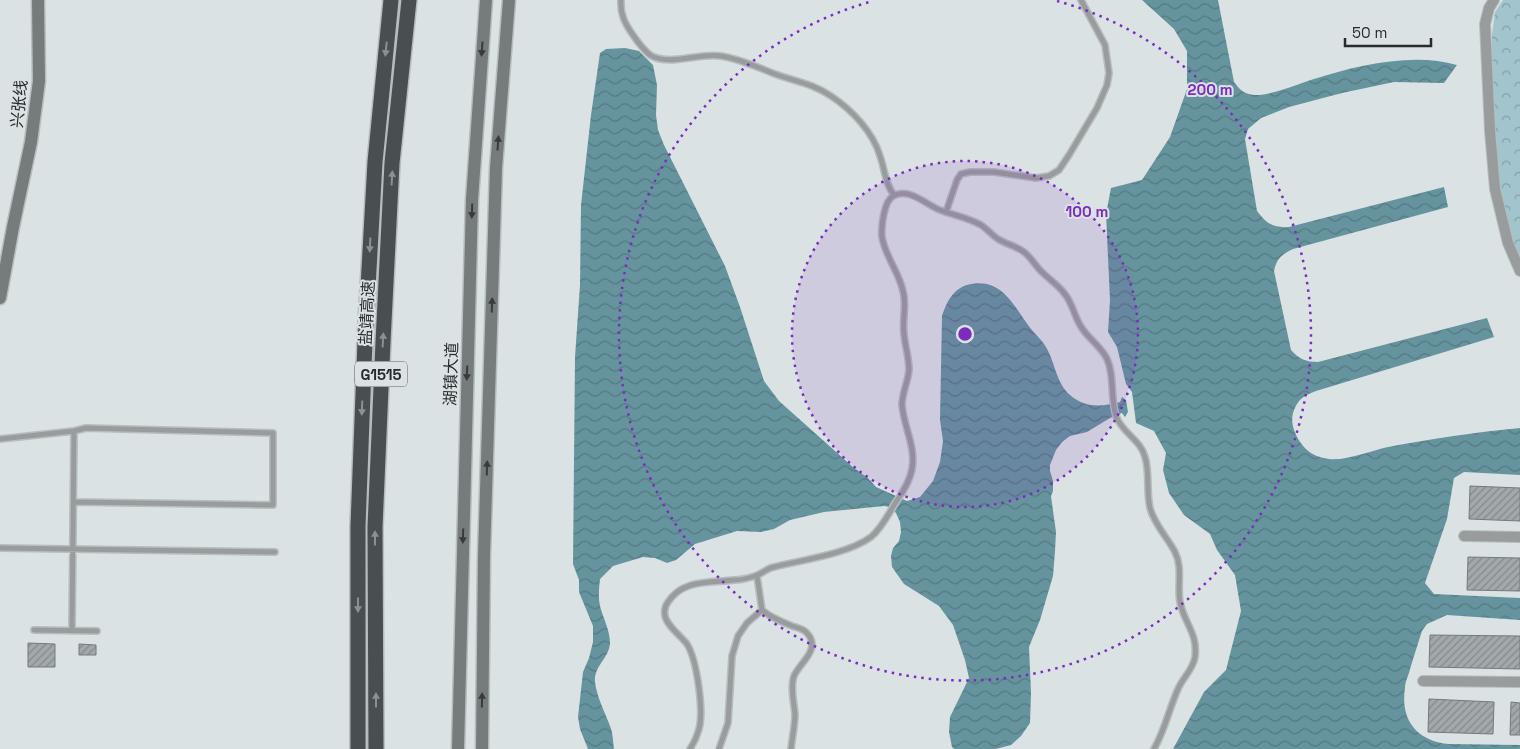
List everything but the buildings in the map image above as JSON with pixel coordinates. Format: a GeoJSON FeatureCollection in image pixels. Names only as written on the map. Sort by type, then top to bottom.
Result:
{"type":"FeatureCollection","features":[{"type":"Feature","properties":{"kind":"highway","name":"盐靖高速"},"geometry":{"type":"LineString","coordinates":[[358,749],[358,526],[365,341],[375,162],[391,0]]}},
{"type":"Feature","properties":{"kind":"highway","name":"盐靖高速"},"geometry":{"type":"LineString","coordinates":[[376,749],[376,527],[383,342],[392,163],[409,0]]}},
{"type":"Feature","properties":{"kind":"main road","name":"兴张线"},"geometry":{"type":"LineString","coordinates":[[0,298],[31,142],[39,81],[38,0]]}},
{"type":"Feature","properties":{"kind":"main road","name":"湖镇大道"},"geometry":{"type":"LineString","coordinates":[[458,749],[472,200],[486,0]]}},
{"type":"Feature","properties":{"kind":"main road"},"geometry":{"type":"LineString","coordinates":[[482,749],[485,546],[496,178],[508,0]]}},
{"type":"Feature","properties":{"kind":"street"},"geometry":{"type":"LineString","coordinates":[[1494,0],[1489,8],[1485,24],[1495,189],[1508,243],[1520,271]]}},
{"type":"Feature","properties":{"kind":"street"},"geometry":{"type":"LineString","coordinates":[[1464,536],[1520,537]]}},
{"type":"Feature","properties":{"kind":"street"},"geometry":{"type":"LineString","coordinates":[[1423,682],[1520,682]]}},
{"type":"Feature","properties":{"kind":"lane"},"geometry":{"type":"LineString","coordinates":[[621,0],[621,14],[626,25],[650,55],[672,60],[719,55],[744,61],[814,86],[831,96],[866,128],[874,139],[890,190],[894,196]]}},
{"type":"Feature","properties":{"kind":"lane"},"geometry":{"type":"LineString","coordinates":[[946,212],[957,180],[961,174],[994,172],[1036,178],[1049,176],[1059,170],[1070,155],[1097,108],[1107,85],[1109,73],[1106,45],[1081,0]]}},
{"type":"Feature","properties":{"kind":"lane"},"geometry":{"type":"LineString","coordinates":[[690,749],[700,726],[701,708],[695,663],[690,648],[666,620],[664,612],[667,604],[678,591],[691,584],[757,576],[769,568],[793,564],[856,545],[877,531],[911,475],[913,465],[912,443],[904,417],[902,400],[909,371],[904,333],[904,295],[902,284],[882,238],[882,222],[888,202],[894,196],[906,193],[933,208],[979,224],[997,238],[1025,253],[1042,273],[1066,294],[1082,328],[1107,358],[1117,419],[1124,430],[1140,446],[1146,460],[1150,507],[1179,564],[1180,600],[1183,612],[1192,630],[1195,646],[1194,661],[1191,669],[1180,683],[1168,711],[1164,729],[1154,749]]}},
{"type":"Feature","properties":{"kind":"lane"},"geometry":{"type":"LineString","coordinates":[[0,439],[86,428],[273,433],[273,505],[74,502]]}},
{"type":"Feature","properties":{"kind":"lane"},"geometry":{"type":"LineString","coordinates":[[72,631],[74,431]]}},
{"type":"Feature","properties":{"kind":"lane"},"geometry":{"type":"LineString","coordinates":[[0,548],[275,552]]}},
{"type":"Feature","properties":{"kind":"lane"},"geometry":{"type":"LineString","coordinates":[[757,576],[762,610],[768,615],[801,628],[808,633],[811,640],[811,651],[794,676],[795,717],[791,749]]}},
{"type":"Feature","properties":{"kind":"lane"},"geometry":{"type":"LineString","coordinates":[[719,749],[728,723],[732,656],[738,636],[747,624],[762,610]]}},
{"type":"Feature","properties":{"kind":"lane"},"geometry":{"type":"LineString","coordinates":[[34,630],[97,631]]}},
{"type":"Feature","properties":{"kind":"green space"},"geometry":{"type":"Polygon","coordinates":[[[1503,0],[1520,0],[1520,270],[1499,190],[1492,103],[1492,35],[1495,12],[1503,0]]]}},
{"type":"Feature","properties":{"kind":"water"},"geometry":{"type":"Polygon","coordinates":[[[1142,0],[1218,0],[1234,82],[1241,90],[1249,94],[1270,93],[1348,69],[1386,62],[1423,60],[1457,65],[1444,83],[1394,82],[1289,107],[1261,118],[1248,129],[1245,139],[1257,211],[1267,222],[1274,226],[1289,227],[1444,187],[1448,207],[1293,249],[1280,257],[1274,271],[1291,350],[1303,359],[1318,362],[1487,318],[1494,337],[1311,393],[1304,396],[1297,404],[1292,418],[1296,436],[1307,450],[1319,457],[1329,459],[1350,457],[1421,441],[1520,428],[1520,475],[1464,472],[1454,478],[1447,519],[1425,583],[1434,594],[1520,598],[1520,620],[1447,615],[1427,624],[1422,631],[1406,680],[1404,699],[1408,719],[1413,727],[1428,738],[1449,744],[1520,745],[1520,749],[1173,749],[1204,692],[1226,670],[1241,611],[1235,575],[1217,550],[1210,534],[1184,515],[1169,493],[1163,470],[1166,453],[1154,431],[1136,423],[1132,392],[1126,384],[1117,347],[1108,332],[1110,300],[1106,214],[1111,188],[1142,180],[1170,137],[1187,89],[1187,51],[1174,29],[1142,0]]]}},
{"type":"Feature","properties":{"kind":"water"},"geometry":{"type":"Polygon","coordinates":[[[625,48],[639,51],[653,65],[657,85],[656,115],[658,130],[725,266],[764,381],[779,401],[876,487],[907,501],[920,497],[933,481],[940,462],[943,441],[940,420],[942,316],[952,296],[956,291],[965,286],[982,283],[992,286],[1000,290],[1014,304],[1044,344],[1062,385],[1070,395],[1081,402],[1094,405],[1120,402],[1122,397],[1126,400],[1128,412],[1125,417],[1122,413],[1087,432],[1070,436],[1056,450],[1050,465],[1053,481],[1051,496],[1056,532],[1053,576],[1040,620],[1029,647],[1030,723],[1021,736],[1011,745],[996,749],[954,749],[952,747],[949,732],[950,717],[969,678],[965,660],[953,625],[939,606],[904,584],[892,567],[891,556],[893,548],[899,541],[901,532],[900,522],[896,513],[890,507],[884,506],[824,512],[790,520],[774,529],[761,532],[737,531],[695,544],[676,560],[667,563],[655,558],[643,557],[613,566],[600,579],[599,603],[609,633],[610,643],[609,649],[595,676],[595,682],[599,699],[611,729],[614,749],[588,749],[580,729],[578,717],[583,672],[593,642],[593,626],[579,592],[579,580],[573,564],[575,357],[580,285],[581,205],[600,53],[606,49],[625,48]]]}}]}
